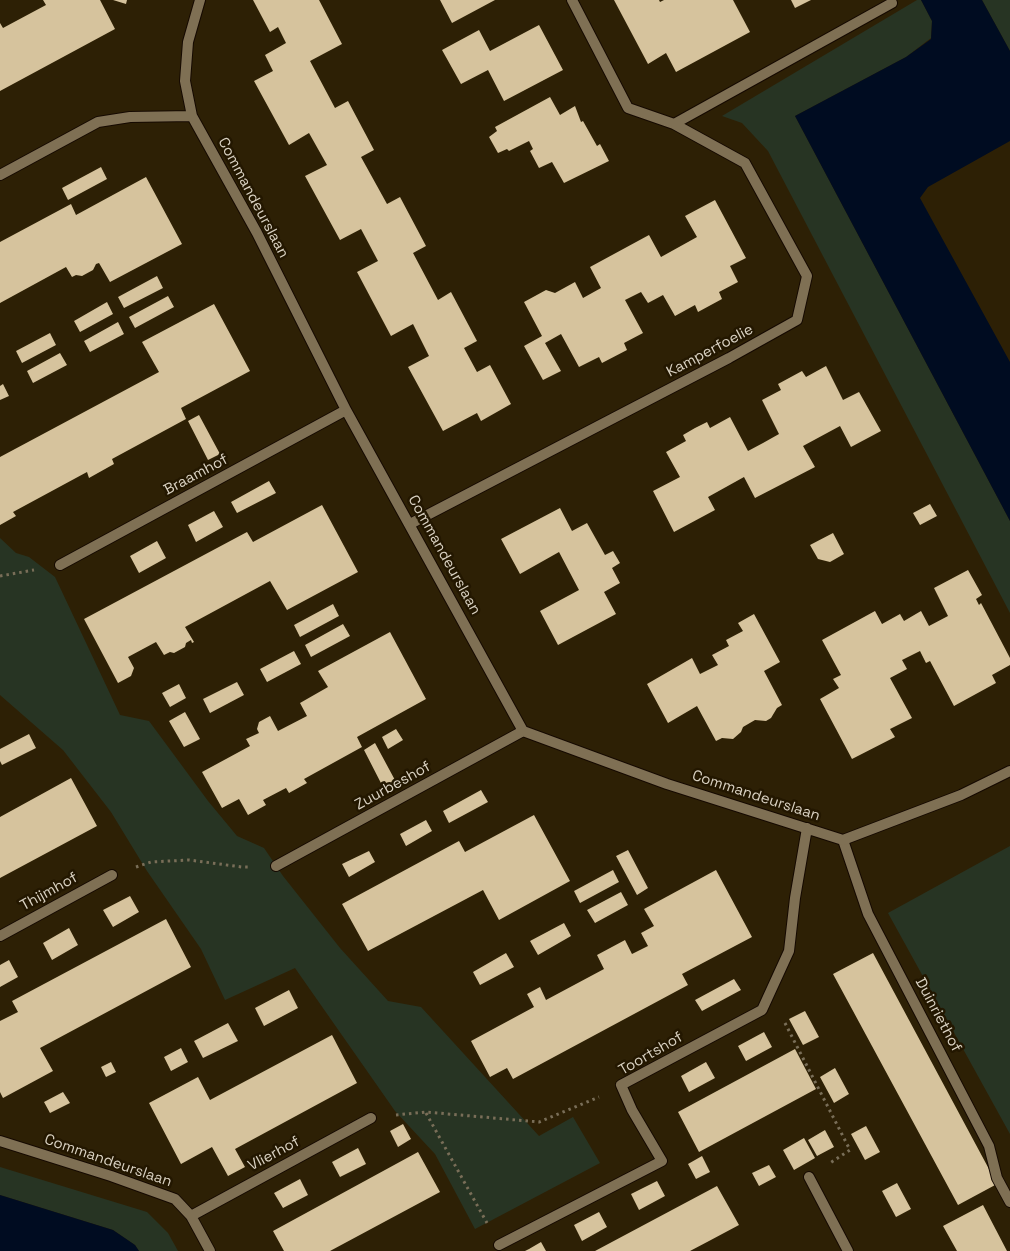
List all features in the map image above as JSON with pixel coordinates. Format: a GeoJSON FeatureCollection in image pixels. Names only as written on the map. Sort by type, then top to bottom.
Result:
{"type":"FeatureCollection","features":[{"type":"Feature","properties":{"kind":"street","name":"Commandeurslaan"},"geometry":{"type":"LineString","coordinates":[[200,0],[188,42],[185,81],[192,116],[257,233],[346,410],[523,731],[667,784],[843,840]]}},
{"type":"Feature","properties":{"kind":"street","name":"Kamperfoelie"},"geometry":{"type":"LineString","coordinates":[[410,524],[720,363],[797,320],[807,276],[745,163],[674,124],[628,108],[572,0]]}},
{"type":"Feature","properties":{"kind":"street"},"geometry":{"type":"LineString","coordinates":[[674,124],[892,3]]}},
{"type":"Feature","properties":{"kind":"street"},"geometry":{"type":"LineString","coordinates":[[0,175],[98,122],[130,117],[192,116]]}},
{"type":"Feature","properties":{"kind":"street","name":"Braamhof"},"geometry":{"type":"LineString","coordinates":[[60,565],[346,410]]}},
{"type":"Feature","properties":{"kind":"street","name":"Zuurbeshof"},"geometry":{"type":"LineString","coordinates":[[276,866],[523,731]]}},
{"type":"Feature","properties":{"kind":"street"},"geometry":{"type":"LineString","coordinates":[[843,840],[961,796],[1010,771]]}},
{"type":"Feature","properties":{"kind":"street","name":"Toortshof"},"geometry":{"type":"LineString","coordinates":[[499,1245],[662,1161],[632,1110],[621,1085],[762,1010],[789,951],[795,898],[807,828]]}},
{"type":"Feature","properties":{"kind":"street","name":"Duinriethof"},"geometry":{"type":"LineString","coordinates":[[843,840],[868,914],[989,1146],[997,1178],[1010,1202]]}},
{"type":"Feature","properties":{"kind":"street","name":"Thijmhof"},"geometry":{"type":"LineString","coordinates":[[0,936],[112,874]]}},
{"type":"Feature","properties":{"kind":"street","name":"Vlierhof"},"geometry":{"type":"LineString","coordinates":[[190,1216],[371,1118]]}},
{"type":"Feature","properties":{"kind":"street","name":"Commandeurslaan"},"geometry":{"type":"LineString","coordinates":[[0,1141],[111,1176],[175,1199],[190,1216],[210,1251]]}},
{"type":"Feature","properties":{"kind":"street"},"geometry":{"type":"LineString","coordinates":[[809,1177],[848,1251]]}},
{"type":"Feature","properties":{"kind":"path"},"geometry":{"type":"LineString","coordinates":[[0,576],[60,565]]}},
{"type":"Feature","properties":{"kind":"path"},"geometry":{"type":"LineString","coordinates":[[112,874],[151,862],[189,860],[242,867],[276,866]]}},
{"type":"Feature","properties":{"kind":"path"},"geometry":{"type":"LineString","coordinates":[[770,994],[850,1150],[809,1177]]}},
{"type":"Feature","properties":{"kind":"path"},"geometry":{"type":"LineString","coordinates":[[371,1118],[426,1112],[539,1122],[601,1096],[621,1085]]}},
{"type":"Feature","properties":{"kind":"path"},"geometry":{"type":"LineString","coordinates":[[426,1112],[499,1245]]}},
{"type":"Feature","properties":{"kind":"green space"},"geometry":{"type":"Polygon","coordinates":[[[917,0],[921,0],[932,21],[931,38],[906,57],[795,116],[1010,521],[1010,613],[768,151],[742,123],[722,116],[917,0]]]}},
{"type":"Feature","properties":{"kind":"green space"},"geometry":{"type":"Polygon","coordinates":[[[982,0],[1010,0],[1010,51],[982,0]]]}},
{"type":"Feature","properties":{"kind":"green space"},"geometry":{"type":"Polygon","coordinates":[[[0,538],[16,553],[29,557],[55,577],[120,715],[149,721],[208,801],[237,836],[264,848],[283,876],[340,948],[388,1001],[421,1007],[539,1136],[573,1117],[600,1163],[475,1229],[435,1154],[395,1111],[295,968],[225,1000],[201,949],[147,871],[111,812],[63,750],[0,695],[0,538]]]}},
{"type":"Feature","properties":{"kind":"green space"},"geometry":{"type":"Polygon","coordinates":[[[1010,846],[1010,1134],[888,913],[1010,846]]]}},
{"type":"Feature","properties":{"kind":"green space"},"geometry":{"type":"Polygon","coordinates":[[[0,1167],[147,1212],[168,1233],[178,1251],[139,1251],[135,1245],[113,1230],[0,1195],[0,1167]]]}},
{"type":"Feature","properties":{"kind":"water"},"geometry":{"type":"Polygon","coordinates":[[[921,0],[982,0],[1010,51],[1010,141],[928,187],[920,198],[1010,362],[1010,521],[795,116],[906,57],[931,39],[932,21],[921,0]]]}},
{"type":"Feature","properties":{"kind":"water"},"geometry":{"type":"Polygon","coordinates":[[[0,1195],[113,1230],[135,1245],[139,1251],[0,1251],[0,1195]]]}},
{"type":"Feature","properties":{"kind":"building"},"geometry":{"type":"Polygon","coordinates":[[[43,0],[100,0],[115,29],[0,91],[0,23],[3,28],[46,5],[43,0]]]}},
{"type":"Feature","properties":{"kind":"building"},"geometry":{"type":"Polygon","coordinates":[[[113,0],[127,0],[126,4],[113,0]]]}},
{"type":"Feature","properties":{"kind":"building"},"geometry":{"type":"Polygon","coordinates":[[[253,0],[319,0],[342,44],[310,61],[335,108],[348,101],[374,150],[361,157],[387,204],[400,197],[426,246],[413,253],[438,300],[451,292],[477,341],[464,348],[477,372],[490,365],[511,404],[481,421],[477,413],[443,431],[408,367],[429,356],[413,324],[391,336],[357,272],[378,261],[361,229],[340,240],[305,176],[327,165],[309,133],[289,145],[254,81],[273,71],[265,55],[286,43],[278,27],[270,32],[253,0]]]}},
{"type":"Feature","properties":{"kind":"building"},"geometry":{"type":"Polygon","coordinates":[[[440,0],[495,0],[452,23],[440,0]]]}},
{"type":"Feature","properties":{"kind":"building"},"geometry":{"type":"Polygon","coordinates":[[[614,0],[659,0],[660,2],[664,0],[733,0],[750,32],[676,72],[666,53],[648,64],[614,0]]]}},
{"type":"Feature","properties":{"kind":"building"},"geometry":{"type":"Polygon","coordinates":[[[791,0],[811,0],[795,8],[791,0]]]}},
{"type":"Feature","properties":{"kind":"building"},"geometry":{"type":"Polygon","coordinates":[[[539,25],[563,70],[504,101],[488,70],[461,84],[442,50],[479,30],[490,51],[539,25]]]}},
{"type":"Feature","properties":{"kind":"building"},"geometry":{"type":"Polygon","coordinates":[[[550,97],[560,115],[575,106],[581,122],[583,121],[597,146],[600,144],[609,161],[564,183],[552,162],[539,168],[530,151],[533,149],[529,141],[509,151],[507,149],[498,153],[489,137],[497,131],[495,127],[550,97]]]}},
{"type":"Feature","properties":{"kind":"building"},"geometry":{"type":"Polygon","coordinates":[[[101,167],[107,179],[68,200],[62,188],[101,167]]]}},
{"type":"Feature","properties":{"kind":"building"},"geometry":{"type":"Polygon","coordinates":[[[146,177],[182,244],[110,282],[99,263],[96,264],[93,270],[82,276],[76,275],[72,277],[66,267],[0,303],[0,242],[71,204],[76,215],[146,177]]]}},
{"type":"Feature","properties":{"kind":"building"},"geometry":{"type":"Polygon","coordinates":[[[715,200],[746,258],[730,266],[738,282],[719,292],[722,299],[698,312],[695,305],[675,316],[663,295],[648,303],[641,292],[625,300],[643,333],[624,343],[627,350],[602,363],[599,357],[579,367],[561,334],[545,343],[561,371],[543,380],[524,346],[542,336],[524,302],[546,290],[555,293],[575,282],[583,298],[601,288],[590,267],[649,235],[661,257],[697,237],[685,216],[715,200]]]}},
{"type":"Feature","properties":{"kind":"building"},"geometry":{"type":"Polygon","coordinates":[[[157,276],[163,288],[124,308],[118,297],[157,276]]]}},
{"type":"Feature","properties":{"kind":"building"},"geometry":{"type":"Polygon","coordinates":[[[168,296],[174,307],[135,328],[129,317],[168,296]]]}},
{"type":"Feature","properties":{"kind":"building"},"geometry":{"type":"Polygon","coordinates":[[[107,302],[113,314],[80,332],[74,321],[107,302]]]}},
{"type":"Feature","properties":{"kind":"building"},"geometry":{"type":"Polygon","coordinates":[[[214,304],[250,371],[181,408],[186,419],[112,459],[114,464],[89,478],[87,472],[13,512],[16,516],[0,525],[0,457],[159,372],[142,342],[214,304]]]}},
{"type":"Feature","properties":{"kind":"building"},"geometry":{"type":"Polygon","coordinates":[[[118,322],[124,334],[90,352],[84,341],[118,322]]]}},
{"type":"Feature","properties":{"kind":"building"},"geometry":{"type":"Polygon","coordinates":[[[50,333],[56,345],[22,363],[16,351],[50,333]]]}},
{"type":"Feature","properties":{"kind":"building"},"geometry":{"type":"Polygon","coordinates":[[[60,353],[67,365],[33,383],[27,371],[60,353]]]}},
{"type":"Feature","properties":{"kind":"building"},"geometry":{"type":"Polygon","coordinates":[[[826,366],[843,400],[859,392],[881,431],[851,447],[840,426],[803,446],[815,467],[755,498],[744,477],[708,497],[715,510],[674,532],[653,491],[680,477],[666,452],[686,441],[683,435],[695,428],[707,422],[710,428],[730,417],[748,451],[763,443],[779,434],[762,400],[781,390],[778,384],[802,371],[806,377],[826,366]]]}},
{"type":"Feature","properties":{"kind":"building"},"geometry":{"type":"Polygon","coordinates":[[[3,384],[9,396],[0,400],[0,386],[3,384]]]}},
{"type":"Feature","properties":{"kind":"building"},"geometry":{"type":"Polygon","coordinates":[[[199,415],[220,454],[208,460],[188,421],[199,415]]]}},
{"type":"Feature","properties":{"kind":"building"},"geometry":{"type":"Polygon","coordinates":[[[269,481],[276,493],[237,513],[231,502],[269,481]]]}},
{"type":"Feature","properties":{"kind":"building"},"geometry":{"type":"Polygon","coordinates":[[[930,504],[937,516],[920,525],[913,513],[930,504]]]}},
{"type":"Feature","properties":{"kind":"building"},"geometry":{"type":"Polygon","coordinates":[[[322,505],[358,572],[287,610],[270,581],[185,627],[194,642],[192,643],[191,640],[186,643],[185,647],[174,653],[170,652],[164,655],[156,642],[128,657],[134,668],[131,676],[118,683],[84,619],[247,532],[253,542],[322,505]]]}},
{"type":"Feature","properties":{"kind":"building"},"geometry":{"type":"Polygon","coordinates":[[[560,508],[572,531],[587,523],[605,555],[613,551],[620,563],[612,568],[620,583],[604,592],[616,614],[558,645],[540,611],[579,590],[559,552],[520,574],[501,539],[560,508]]]}},
{"type":"Feature","properties":{"kind":"building"},"geometry":{"type":"Polygon","coordinates":[[[214,511],[223,527],[196,542],[188,525],[214,511]]]}},
{"type":"Feature","properties":{"kind":"building"},"geometry":{"type":"Polygon","coordinates":[[[833,533],[844,554],[830,562],[818,559],[810,545],[833,533]]]}},
{"type":"Feature","properties":{"kind":"building"},"geometry":{"type":"Polygon","coordinates":[[[157,541],[166,558],[139,573],[130,556],[157,541]]]}},
{"type":"Feature","properties":{"kind":"building"},"geometry":{"type":"Polygon","coordinates":[[[968,570],[982,595],[976,599],[979,605],[981,603],[1010,658],[1010,665],[992,675],[996,683],[954,706],[930,661],[926,663],[920,651],[902,660],[907,669],[890,678],[912,718],[890,729],[895,737],[852,759],[820,699],[839,688],[833,679],[841,675],[822,640],[875,611],[882,624],[900,614],[904,621],[921,611],[929,626],[948,616],[934,588],[968,570]]]}},
{"type":"Feature","properties":{"kind":"building"},"geometry":{"type":"Polygon","coordinates":[[[333,604],[339,616],[300,637],[294,625],[333,604]]]}},
{"type":"Feature","properties":{"kind":"building"},"geometry":{"type":"Polygon","coordinates":[[[754,614],[780,662],[764,671],[782,705],[777,708],[771,718],[766,721],[755,720],[743,727],[741,732],[733,739],[722,738],[716,741],[697,706],[668,723],[647,684],[692,658],[700,674],[718,665],[712,655],[729,646],[726,640],[743,631],[738,623],[754,614]]]}},
{"type":"Feature","properties":{"kind":"building"},"geometry":{"type":"Polygon","coordinates":[[[343,624],[350,636],[311,657],[305,645],[343,624]]]}},
{"type":"Feature","properties":{"kind":"building"},"geometry":{"type":"Polygon","coordinates":[[[390,632],[426,699],[357,737],[362,747],[304,779],[307,783],[289,793],[286,788],[263,800],[266,805],[248,815],[239,799],[222,808],[202,772],[250,746],[246,739],[259,733],[257,729],[259,722],[270,716],[278,731],[307,716],[300,703],[328,687],[318,671],[390,632]]]}},
{"type":"Feature","properties":{"kind":"building"},"geometry":{"type":"Polygon","coordinates":[[[294,651],[301,664],[267,682],[260,669],[294,651]]]}},
{"type":"Feature","properties":{"kind":"building"},"geometry":{"type":"Polygon","coordinates":[[[237,682],[244,695],[210,713],[203,699],[237,682]]]}},
{"type":"Feature","properties":{"kind":"building"},"geometry":{"type":"Polygon","coordinates":[[[179,684],[186,698],[170,707],[162,693],[179,684]]]}},
{"type":"Feature","properties":{"kind":"building"},"geometry":{"type":"Polygon","coordinates":[[[185,712],[200,739],[184,747],[169,721],[185,712]]]}},
{"type":"Feature","properties":{"kind":"building"},"geometry":{"type":"Polygon","coordinates":[[[396,729],[403,740],[388,749],[382,737],[396,729]]]}},
{"type":"Feature","properties":{"kind":"building"},"geometry":{"type":"Polygon","coordinates":[[[29,734],[36,748],[2,765],[0,749],[29,734]]]}},
{"type":"Feature","properties":{"kind":"building"},"geometry":{"type":"Polygon","coordinates":[[[375,743],[396,782],[384,789],[364,750],[375,743]]]}},
{"type":"Feature","properties":{"kind":"building"},"geometry":{"type":"Polygon","coordinates":[[[71,778],[97,826],[0,878],[0,817],[71,778]]]}},
{"type":"Feature","properties":{"kind":"building"},"geometry":{"type":"Polygon","coordinates":[[[481,790],[488,802],[449,823],[443,811],[481,790]]]}},
{"type":"Feature","properties":{"kind":"building"},"geometry":{"type":"Polygon","coordinates":[[[534,815],[570,881],[499,920],[483,890],[368,951],[342,904],[459,841],[465,852],[534,815]]]}},
{"type":"Feature","properties":{"kind":"building"},"geometry":{"type":"Polygon","coordinates":[[[426,820],[432,831],[406,846],[400,834],[426,820]]]}},
{"type":"Feature","properties":{"kind":"building"},"geometry":{"type":"Polygon","coordinates":[[[628,850],[648,888],[637,895],[616,856],[628,850]]]}},
{"type":"Feature","properties":{"kind":"building"},"geometry":{"type":"Polygon","coordinates":[[[369,851],[375,862],[349,877],[342,864],[369,851]]]}},
{"type":"Feature","properties":{"kind":"building"},"geometry":{"type":"Polygon","coordinates":[[[613,870],[619,882],[580,903],[574,891],[613,870]]]}},
{"type":"Feature","properties":{"kind":"building"},"geometry":{"type":"Polygon","coordinates":[[[716,870],[752,937],[682,974],[688,985],[513,1079],[507,1068],[490,1077],[471,1041],[534,1007],[527,994],[540,987],[546,1000],[604,969],[597,955],[625,940],[632,954],[648,946],[641,933],[654,926],[644,909],[716,870]]]}},
{"type":"Feature","properties":{"kind":"building"},"geometry":{"type":"Polygon","coordinates":[[[621,892],[628,905],[595,923],[587,910],[621,892]]]}},
{"type":"Feature","properties":{"kind":"building"},"geometry":{"type":"Polygon","coordinates":[[[130,896],[139,912],[113,927],[103,910],[130,896]]]}},
{"type":"Feature","properties":{"kind":"building"},"geometry":{"type":"Polygon","coordinates":[[[166,919],[191,967],[40,1048],[53,1071],[3,1098],[0,1092],[0,1021],[18,1012],[12,1001],[166,919]]]}},
{"type":"Feature","properties":{"kind":"building"},"geometry":{"type":"Polygon","coordinates":[[[564,923],[571,936],[538,955],[530,941],[564,923]]]}},
{"type":"Feature","properties":{"kind":"building"},"geometry":{"type":"Polygon","coordinates":[[[69,928],[78,945],[52,960],[43,943],[69,928]]]}},
{"type":"Feature","properties":{"kind":"building"},"geometry":{"type":"Polygon","coordinates":[[[506,953],[514,967],[480,985],[473,972],[506,953]]]}},
{"type":"Feature","properties":{"kind":"building"},"geometry":{"type":"Polygon","coordinates":[[[873,953],[997,1184],[958,1205],[833,974],[873,953]]]}},
{"type":"Feature","properties":{"kind":"building"},"geometry":{"type":"Polygon","coordinates":[[[9,960],[18,977],[0,987],[0,965],[9,960]]]}},
{"type":"Feature","properties":{"kind":"building"},"geometry":{"type":"Polygon","coordinates":[[[734,979],[741,990],[702,1011],[695,1000],[734,979]]]}},
{"type":"Feature","properties":{"kind":"building"},"geometry":{"type":"Polygon","coordinates":[[[289,990],[298,1008],[264,1026],[255,1008],[289,990]]]}},
{"type":"Feature","properties":{"kind":"building"},"geometry":{"type":"Polygon","coordinates":[[[805,1011],[819,1037],[803,1045],[789,1019],[805,1011]]]}},
{"type":"Feature","properties":{"kind":"building"},"geometry":{"type":"Polygon","coordinates":[[[228,1023],[238,1041],[203,1058],[194,1041],[228,1023]]]}},
{"type":"Feature","properties":{"kind":"building"},"geometry":{"type":"Polygon","coordinates":[[[764,1032],[772,1047],[746,1061],[738,1046],[764,1032]]]}},
{"type":"Feature","properties":{"kind":"building"},"geometry":{"type":"Polygon","coordinates":[[[332,1035],[357,1083],[235,1149],[245,1167],[228,1176],[212,1147],[181,1164],[149,1103],[198,1077],[210,1100],[332,1035]]]}},
{"type":"Feature","properties":{"kind":"building"},"geometry":{"type":"Polygon","coordinates":[[[181,1048],[188,1062],[171,1071],[164,1057],[181,1048]]]}},
{"type":"Feature","properties":{"kind":"building"},"geometry":{"type":"Polygon","coordinates":[[[795,1049],[816,1089],[699,1152],[678,1112],[795,1049]]]}},
{"type":"Feature","properties":{"kind":"building"},"geometry":{"type":"Polygon","coordinates":[[[111,1062],[116,1072],[106,1077],[101,1067],[111,1062]]]}},
{"type":"Feature","properties":{"kind":"building"},"geometry":{"type":"Polygon","coordinates":[[[706,1062],[715,1078],[689,1092],[681,1076],[706,1062]]]}},
{"type":"Feature","properties":{"kind":"building"},"geometry":{"type":"Polygon","coordinates":[[[835,1068],[849,1094],[834,1103],[820,1077],[835,1068]]]}},
{"type":"Feature","properties":{"kind":"building"},"geometry":{"type":"Polygon","coordinates":[[[63,1092],[70,1103],[50,1113],[44,1102],[63,1092]]]}},
{"type":"Feature","properties":{"kind":"building"},"geometry":{"type":"Polygon","coordinates":[[[403,1124],[411,1139],[398,1147],[390,1131],[403,1124]]]}},
{"type":"Feature","properties":{"kind":"building"},"geometry":{"type":"Polygon","coordinates":[[[866,1126],[880,1152],[865,1160],[851,1134],[866,1126]]]}},
{"type":"Feature","properties":{"kind":"building"},"geometry":{"type":"Polygon","coordinates":[[[825,1130],[834,1147],[817,1156],[808,1140],[825,1130]]]}},
{"type":"Feature","properties":{"kind":"building"},"geometry":{"type":"Polygon","coordinates":[[[804,1138],[815,1158],[794,1170],[783,1150],[804,1138]]]}},
{"type":"Feature","properties":{"kind":"building"},"geometry":{"type":"Polygon","coordinates":[[[358,1148],[366,1164],[340,1177],[332,1162],[358,1148]]]}},
{"type":"Feature","properties":{"kind":"building"},"geometry":{"type":"Polygon","coordinates":[[[418,1152],[440,1192],[330,1251],[284,1251],[273,1231],[418,1152]]]}},
{"type":"Feature","properties":{"kind":"building"},"geometry":{"type":"Polygon","coordinates":[[[702,1156],[710,1172],[696,1179],[688,1164],[702,1156]]]}},
{"type":"Feature","properties":{"kind":"building"},"geometry":{"type":"Polygon","coordinates":[[[769,1165],[776,1177],[759,1186],[752,1173],[769,1165]]]}},
{"type":"Feature","properties":{"kind":"building"},"geometry":{"type":"Polygon","coordinates":[[[300,1179],[308,1195],[283,1208],[274,1193],[300,1179]]]}},
{"type":"Feature","properties":{"kind":"building"},"geometry":{"type":"Polygon","coordinates":[[[657,1181],[665,1196],[639,1210],[631,1194],[657,1181]]]}},
{"type":"Feature","properties":{"kind":"building"},"geometry":{"type":"Polygon","coordinates":[[[897,1183],[911,1209],[896,1217],[882,1191],[897,1183]]]}},
{"type":"Feature","properties":{"kind":"building"},"geometry":{"type":"Polygon","coordinates":[[[717,1186],[739,1225],[709,1241],[690,1251],[595,1251],[717,1186]]]}},
{"type":"Feature","properties":{"kind":"building"},"geometry":{"type":"Polygon","coordinates":[[[983,1205],[1007,1251],[957,1251],[943,1226],[983,1205]]]}},
{"type":"Feature","properties":{"kind":"building"},"geometry":{"type":"Polygon","coordinates":[[[599,1212],[607,1227],[582,1241],[574,1225],[599,1212]]]}},
{"type":"Feature","properties":{"kind":"building"},"geometry":{"type":"Polygon","coordinates":[[[541,1242],[546,1251],[525,1251],[529,1249],[541,1242]]]}}]}
